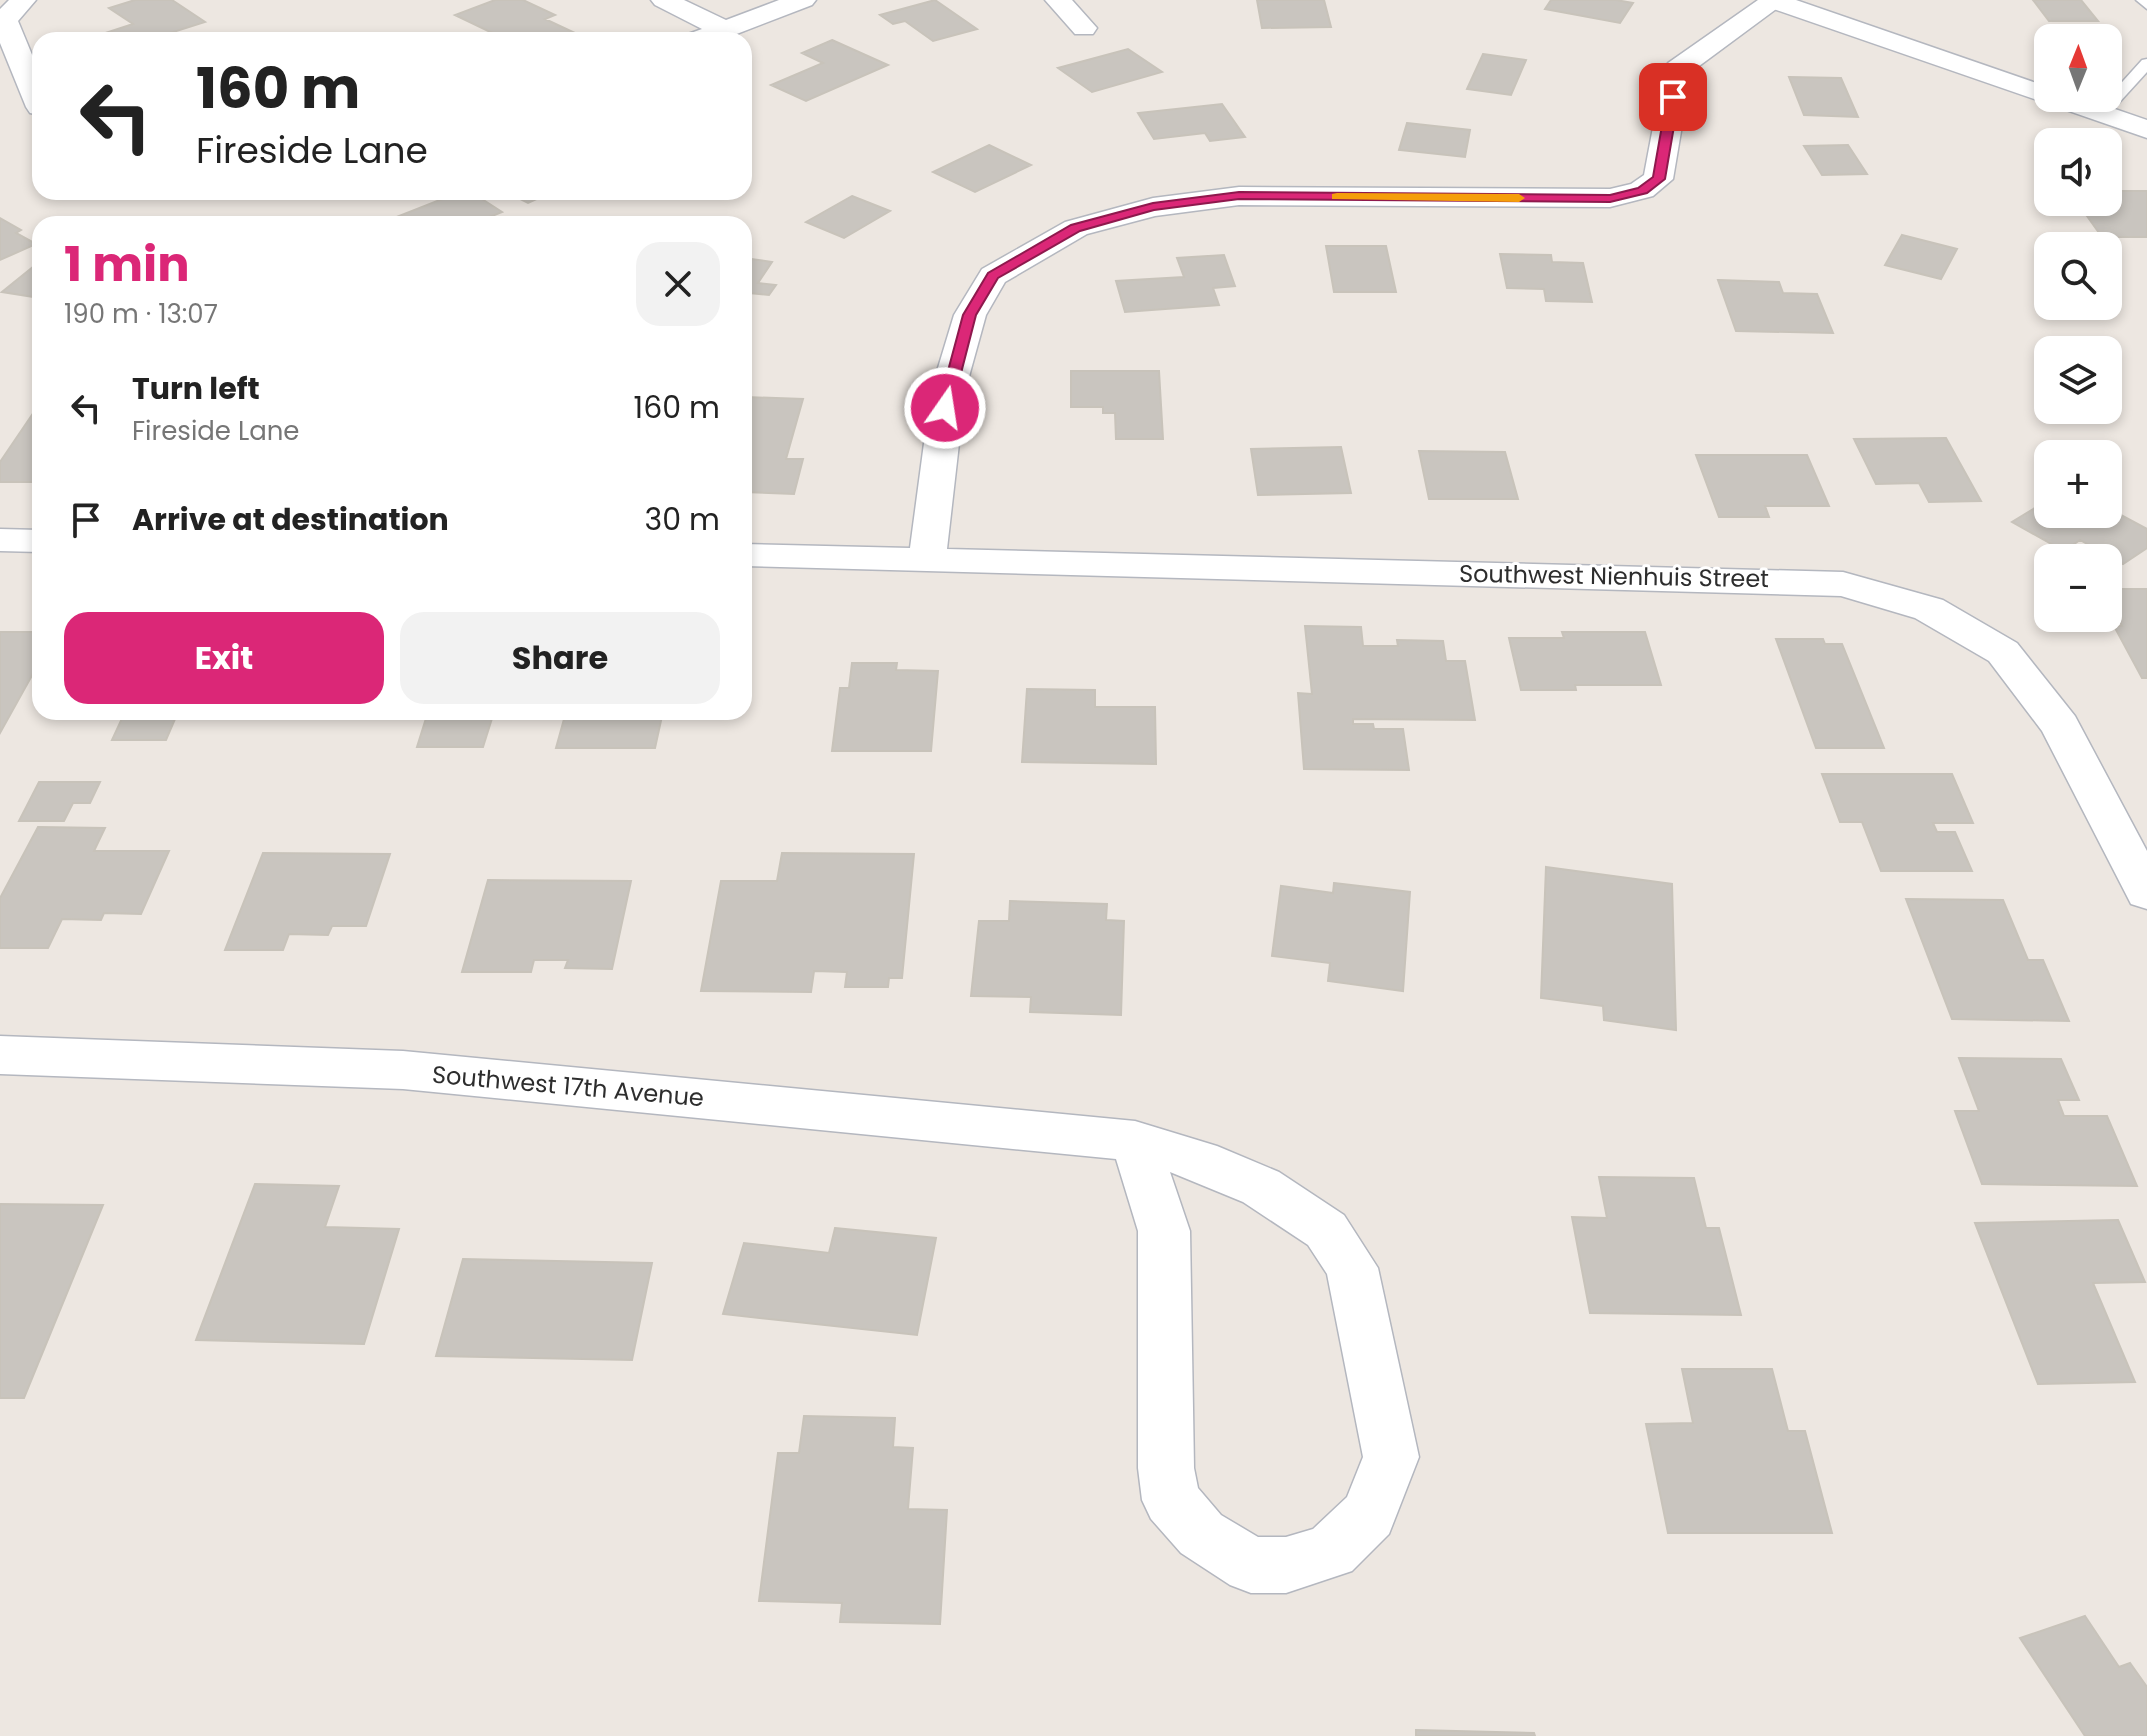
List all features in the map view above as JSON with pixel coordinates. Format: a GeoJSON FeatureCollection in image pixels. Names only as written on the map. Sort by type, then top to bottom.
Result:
{"type":"FeatureCollection","features":[{"type":"Feature","properties":{"kind":"street"},"geometry":{"type":"LineString","coordinates":[[23,0],[4,20],[32,88]]}},
{"type":"Feature","properties":{"kind":"street"},"geometry":{"type":"LineString","coordinates":[[664,0],[723,29]]}},
{"type":"Feature","properties":{"kind":"street"},"geometry":{"type":"LineString","coordinates":[[716,32],[803,0]]}},
{"type":"Feature","properties":{"kind":"street"},"geometry":{"type":"LineString","coordinates":[[1058,0],[1084,28]]}},
{"type":"Feature","properties":{"kind":"street"},"geometry":{"type":"LineString","coordinates":[[927,559],[948,391],[970,315],[993,276],[1076,228],[1153,207],[1239,196],[1610,198],[1642,190],[1658,179],[1678,69],[1773,0],[2034,91]]}},
{"type":"Feature","properties":{"kind":"street"},"geometry":{"type":"LineString","coordinates":[[2095,112],[2147,129]]}},
{"type":"Feature","properties":{"kind":"street"},"geometry":{"type":"LineString","coordinates":[[0,540],[32,541]]}},
{"type":"Feature","properties":{"kind":"street","name":"Southwest Nienhuis Street"},"geometry":{"type":"LineString","coordinates":[[752,555],[1843,584],[1929,609],[2003,652],[2060,726],[2147,893]]}},
{"type":"Feature","properties":{"kind":"street","name":"Southwest 17th Avenue"},"geometry":{"type":"LineString","coordinates":[[0,1055],[403,1070],[1135,1141],[1199,1161],[1261,1187],[1326,1230],[1352,1268],[1391,1457],[1369,1515],[1331,1551],[1286,1565],[1251,1565],[1201,1534],[1171,1500],[1166,1468],[1164,1231],[1135,1141]]}},
{"type":"Feature","properties":{"kind":"lane"},"geometry":{"type":"LineString","coordinates":[[2143,0],[2147,5]]}},
{"type":"Feature","properties":{"kind":"lane"},"geometry":{"type":"LineString","coordinates":[[2101,114],[2147,63]]}},
{"type":"Feature","properties":{"kind":"building"},"geometry":{"type":"Polygon","coordinates":[[[135,0],[172,0],[205,22],[173,32],[108,32],[133,24],[109,8],[135,0]]]}},
{"type":"Feature","properties":{"kind":"building"},"geometry":{"type":"Polygon","coordinates":[[[495,0],[523,0],[555,15],[545,19],[573,32],[490,32],[455,15],[495,0]]]}},
{"type":"Feature","properties":{"kind":"building"},"geometry":{"type":"Polygon","coordinates":[[[935,0],[977,29],[933,41],[905,21],[893,24],[880,15],[935,0]]]}},
{"type":"Feature","properties":{"kind":"building"},"geometry":{"type":"Polygon","coordinates":[[[1257,0],[1324,0],[1331,27],[1262,28],[1257,0]]]}},
{"type":"Feature","properties":{"kind":"building"},"geometry":{"type":"Polygon","coordinates":[[[1551,0],[1633,3],[1620,23],[1545,9],[1551,0]]]}},
{"type":"Feature","properties":{"kind":"building"},"geometry":{"type":"Polygon","coordinates":[[[2033,0],[2081,0],[2098,21],[2049,21],[2033,0]]]}},
{"type":"Feature","properties":{"kind":"building"},"geometry":{"type":"Polygon","coordinates":[[[832,40],[888,65],[806,101],[771,85],[823,63],[802,53],[832,40]]]}},
{"type":"Feature","properties":{"kind":"building"},"geometry":{"type":"Polygon","coordinates":[[[1128,49],[1162,72],[1092,92],[1058,68],[1128,49]]]}},
{"type":"Feature","properties":{"kind":"building"},"geometry":{"type":"Polygon","coordinates":[[[1483,54],[1526,60],[1511,95],[1467,89],[1483,54]]]}},
{"type":"Feature","properties":{"kind":"building"},"geometry":{"type":"Polygon","coordinates":[[[1789,77],[1841,78],[1858,117],[1804,115],[1789,77]]]}},
{"type":"Feature","properties":{"kind":"building"},"geometry":{"type":"Polygon","coordinates":[[[1222,104],[1245,137],[1210,141],[1205,133],[1154,139],[1138,113],[1222,104]]]}},
{"type":"Feature","properties":{"kind":"building"},"geometry":{"type":"Polygon","coordinates":[[[1407,123],[1470,130],[1465,157],[1399,150],[1407,123]]]}},
{"type":"Feature","properties":{"kind":"building"},"geometry":{"type":"Polygon","coordinates":[[[989,145],[1031,165],[975,192],[933,172],[989,145]]]}},
{"type":"Feature","properties":{"kind":"building"},"geometry":{"type":"Polygon","coordinates":[[[1848,145],[1867,174],[1822,175],[1804,146],[1848,145]]]}},
{"type":"Feature","properties":{"kind":"building"},"geometry":{"type":"Polygon","coordinates":[[[2122,191],[2147,191],[2147,237],[2122,237],[2122,232],[2098,232],[2087,216],[2122,216],[2122,191]]]}},
{"type":"Feature","properties":{"kind":"building"},"geometry":{"type":"Polygon","coordinates":[[[852,196],[890,211],[844,238],[806,222],[852,196]]]}},
{"type":"Feature","properties":{"kind":"building"},"geometry":{"type":"Polygon","coordinates":[[[440,200],[483,200],[502,212],[492,216],[399,216],[440,200]]]}},
{"type":"Feature","properties":{"kind":"building"},"geometry":{"type":"Polygon","coordinates":[[[0,218],[21,230],[16,233],[32,242],[32,246],[0,260],[0,218]]]}},
{"type":"Feature","properties":{"kind":"building"},"geometry":{"type":"Polygon","coordinates":[[[1902,235],[1957,249],[1941,279],[1885,265],[1902,235]]]}},
{"type":"Feature","properties":{"kind":"building"},"geometry":{"type":"Polygon","coordinates":[[[1326,246],[1386,246],[1396,292],[1334,292],[1326,246]]]}},
{"type":"Feature","properties":{"kind":"building"},"geometry":{"type":"Polygon","coordinates":[[[1500,254],[1551,255],[1552,262],[1583,263],[1592,302],[1546,301],[1544,289],[1507,288],[1500,254]]]}},
{"type":"Feature","properties":{"kind":"building"},"geometry":{"type":"Polygon","coordinates":[[[1224,255],[1235,286],[1213,288],[1219,305],[1125,312],[1116,281],[1184,277],[1177,258],[1224,255]]]}},
{"type":"Feature","properties":{"kind":"building"},"geometry":{"type":"Polygon","coordinates":[[[752,259],[772,262],[758,283],[776,285],[769,295],[752,293],[752,259]]]}},
{"type":"Feature","properties":{"kind":"building"},"geometry":{"type":"Polygon","coordinates":[[[32,268],[32,297],[2,292],[32,268]]]}},
{"type":"Feature","properties":{"kind":"building"},"geometry":{"type":"Polygon","coordinates":[[[1718,280],[1779,282],[1783,293],[1817,294],[1833,333],[1736,331],[1718,280]]]}},
{"type":"Feature","properties":{"kind":"building"},"geometry":{"type":"Polygon","coordinates":[[[1071,371],[1159,371],[1163,439],[1116,439],[1115,413],[1103,413],[1103,407],[1071,407],[1071,371]]]}},
{"type":"Feature","properties":{"kind":"building"},"geometry":{"type":"Polygon","coordinates":[[[752,397],[803,399],[786,459],[803,459],[794,494],[752,492],[752,397]]]}},
{"type":"Feature","properties":{"kind":"building"},"geometry":{"type":"Polygon","coordinates":[[[32,415],[32,482],[0,482],[0,462],[32,415]]]}},
{"type":"Feature","properties":{"kind":"building"},"geometry":{"type":"Polygon","coordinates":[[[1946,438],[1981,501],[1929,502],[1919,483],[1876,484],[1854,439],[1946,438]]]}},
{"type":"Feature","properties":{"kind":"building"},"geometry":{"type":"Polygon","coordinates":[[[1341,447],[1351,493],[1258,495],[1251,449],[1341,447]]]}},
{"type":"Feature","properties":{"kind":"building"},"geometry":{"type":"Polygon","coordinates":[[[1419,451],[1505,452],[1518,499],[1429,499],[1419,451]]]}},
{"type":"Feature","properties":{"kind":"building"},"geometry":{"type":"Polygon","coordinates":[[[1696,455],[1807,455],[1829,506],[1765,506],[1769,517],[1719,517],[1696,455]]]}},
{"type":"Feature","properties":{"kind":"building"},"geometry":{"type":"Polygon","coordinates":[[[2034,509],[2034,528],[2122,528],[2122,516],[2147,529],[2147,548],[2123,564],[2122,544],[2087,544],[2080,540],[2074,544],[2051,544],[2012,522],[2034,509]]]}},
{"type":"Feature","properties":{"kind":"building"},"geometry":{"type":"Polygon","coordinates":[[[2122,589],[2147,589],[2147,678],[2142,678],[2117,632],[2122,632],[2122,589]]]}},
{"type":"Feature","properties":{"kind":"building"},"geometry":{"type":"Polygon","coordinates":[[[1305,626],[1361,627],[1363,646],[1398,646],[1397,640],[1443,641],[1446,661],[1465,661],[1475,720],[1353,719],[1353,724],[1373,724],[1374,729],[1403,729],[1409,770],[1304,769],[1298,693],[1312,694],[1305,626]]]}},
{"type":"Feature","properties":{"kind":"building"},"geometry":{"type":"Polygon","coordinates":[[[0,632],[32,632],[32,675],[0,733],[0,632]]]}},
{"type":"Feature","properties":{"kind":"building"},"geometry":{"type":"Polygon","coordinates":[[[1562,632],[1645,632],[1661,685],[1575,685],[1576,690],[1521,690],[1509,638],[1564,638],[1562,632]]]}},
{"type":"Feature","properties":{"kind":"building"},"geometry":{"type":"Polygon","coordinates":[[[1776,639],[1823,639],[1825,644],[1842,644],[1884,748],[1816,748],[1776,639]]]}},
{"type":"Feature","properties":{"kind":"building"},"geometry":{"type":"Polygon","coordinates":[[[852,663],[897,663],[896,670],[938,671],[931,751],[832,751],[840,688],[849,688],[852,663]]]}},
{"type":"Feature","properties":{"kind":"building"},"geometry":{"type":"Polygon","coordinates":[[[1027,689],[1095,690],[1095,707],[1155,707],[1156,764],[1022,762],[1027,689]]]}},
{"type":"Feature","properties":{"kind":"building"},"geometry":{"type":"Polygon","coordinates":[[[121,720],[175,720],[166,740],[112,740],[121,720]]]}},
{"type":"Feature","properties":{"kind":"building"},"geometry":{"type":"Polygon","coordinates":[[[425,720],[491,720],[483,747],[417,747],[425,720]]]}},
{"type":"Feature","properties":{"kind":"building"},"geometry":{"type":"Polygon","coordinates":[[[564,720],[661,720],[655,748],[556,748],[564,720]]]}},
{"type":"Feature","properties":{"kind":"building"},"geometry":{"type":"Polygon","coordinates":[[[1822,774],[1952,774],[1973,823],[1933,823],[1937,832],[1955,832],[1972,871],[1881,871],[1862,822],[1840,822],[1822,774]]]}},
{"type":"Feature","properties":{"kind":"building"},"geometry":{"type":"Polygon","coordinates":[[[39,782],[100,782],[90,803],[73,803],[64,821],[19,821],[39,782]]]}},
{"type":"Feature","properties":{"kind":"building"},"geometry":{"type":"Polygon","coordinates":[[[38,827],[105,828],[94,851],[169,851],[141,914],[104,913],[101,920],[62,919],[48,948],[0,948],[0,898],[38,827]]]}},
{"type":"Feature","properties":{"kind":"building"},"geometry":{"type":"Polygon","coordinates":[[[263,853],[390,854],[366,926],[332,926],[328,935],[289,934],[283,950],[225,950],[263,853]]]}},
{"type":"Feature","properties":{"kind":"building"},"geometry":{"type":"Polygon","coordinates":[[[782,853],[914,854],[902,978],[889,978],[888,987],[845,987],[847,972],[814,971],[811,992],[701,991],[721,881],[777,881],[782,853]]]}},
{"type":"Feature","properties":{"kind":"building"},"geometry":{"type":"Polygon","coordinates":[[[1546,867],[1672,884],[1676,1030],[1604,1020],[1603,1006],[1541,998],[1546,867]]]}},
{"type":"Feature","properties":{"kind":"building"},"geometry":{"type":"Polygon","coordinates":[[[488,880],[631,881],[612,969],[565,968],[568,960],[534,960],[531,972],[462,972],[488,880]]]}},
{"type":"Feature","properties":{"kind":"building"},"geometry":{"type":"Polygon","coordinates":[[[1334,883],[1410,892],[1403,991],[1328,981],[1330,963],[1272,956],[1281,886],[1333,893],[1334,883]]]}},
{"type":"Feature","properties":{"kind":"building"},"geometry":{"type":"Polygon","coordinates":[[[1906,899],[2003,900],[2028,960],[2043,960],[2069,1021],[1952,1019],[1906,899]]]}},
{"type":"Feature","properties":{"kind":"building"},"geometry":{"type":"Polygon","coordinates":[[[1010,901],[1107,904],[1106,920],[1124,921],[1121,1015],[1030,1012],[1031,997],[971,996],[979,921],[1009,921],[1010,901]]]}},
{"type":"Feature","properties":{"kind":"building"},"geometry":{"type":"Polygon","coordinates":[[[1959,1058],[2061,1059],[2079,1100],[2058,1100],[2064,1116],[2107,1116],[2137,1186],[1982,1184],[1955,1111],[1979,1111],[1959,1058]]]}},
{"type":"Feature","properties":{"kind":"building"},"geometry":{"type":"Polygon","coordinates":[[[1599,1177],[1694,1178],[1706,1228],[1719,1228],[1741,1315],[1590,1313],[1572,1217],[1607,1218],[1599,1177]]]}},
{"type":"Feature","properties":{"kind":"building"},"geometry":{"type":"Polygon","coordinates":[[[255,1184],[339,1186],[325,1227],[399,1229],[364,1344],[196,1340],[255,1184]]]}},
{"type":"Feature","properties":{"kind":"building"},"geometry":{"type":"Polygon","coordinates":[[[0,1204],[103,1205],[24,1398],[0,1398],[0,1204]]]}},
{"type":"Feature","properties":{"kind":"building"},"geometry":{"type":"Polygon","coordinates":[[[2118,1220],[2145,1282],[2093,1283],[2135,1382],[2038,1384],[1975,1223],[2118,1220]]]}},
{"type":"Feature","properties":{"kind":"building"},"geometry":{"type":"Polygon","coordinates":[[[835,1228],[936,1238],[917,1335],[723,1314],[744,1243],[829,1253],[835,1228]]]}},
{"type":"Feature","properties":{"kind":"building"},"geometry":{"type":"Polygon","coordinates":[[[463,1259],[652,1263],[632,1360],[436,1356],[463,1259]]]}},
{"type":"Feature","properties":{"kind":"building"},"geometry":{"type":"Polygon","coordinates":[[[1682,1369],[1772,1369],[1788,1431],[1805,1431],[1832,1533],[1668,1533],[1646,1424],[1693,1423],[1682,1369]]]}},
{"type":"Feature","properties":{"kind":"building"},"geometry":{"type":"Polygon","coordinates":[[[804,1416],[895,1418],[893,1447],[913,1448],[908,1509],[947,1510],[940,1624],[840,1622],[842,1603],[759,1601],[778,1453],[799,1453],[804,1416]]]}},
{"type":"Feature","properties":{"kind":"building"},"geometry":{"type":"Polygon","coordinates":[[[2085,1616],[2119,1667],[2130,1663],[2147,1687],[2147,1736],[2085,1736],[2020,1638],[2085,1616]]]}},
{"type":"Feature","properties":{"kind":"building"},"geometry":{"type":"Polygon","coordinates":[[[1416,1730],[1534,1733],[1535,1736],[1416,1736],[1416,1730]]]}},
{"type":"Feature","properties":{"kind":"slow traffic"},"geometry":{"type":"LineString","coordinates":[[1337,196],[1519,198]]}},
{"type":"Feature","properties":{"kind":"route"},"geometry":{"type":"LineString","coordinates":[[945,408],[970,315],[993,276],[1076,228],[1153,207],[1239,196],[1610,198],[1642,190],[1658,179],[1673,97]]}}]}
